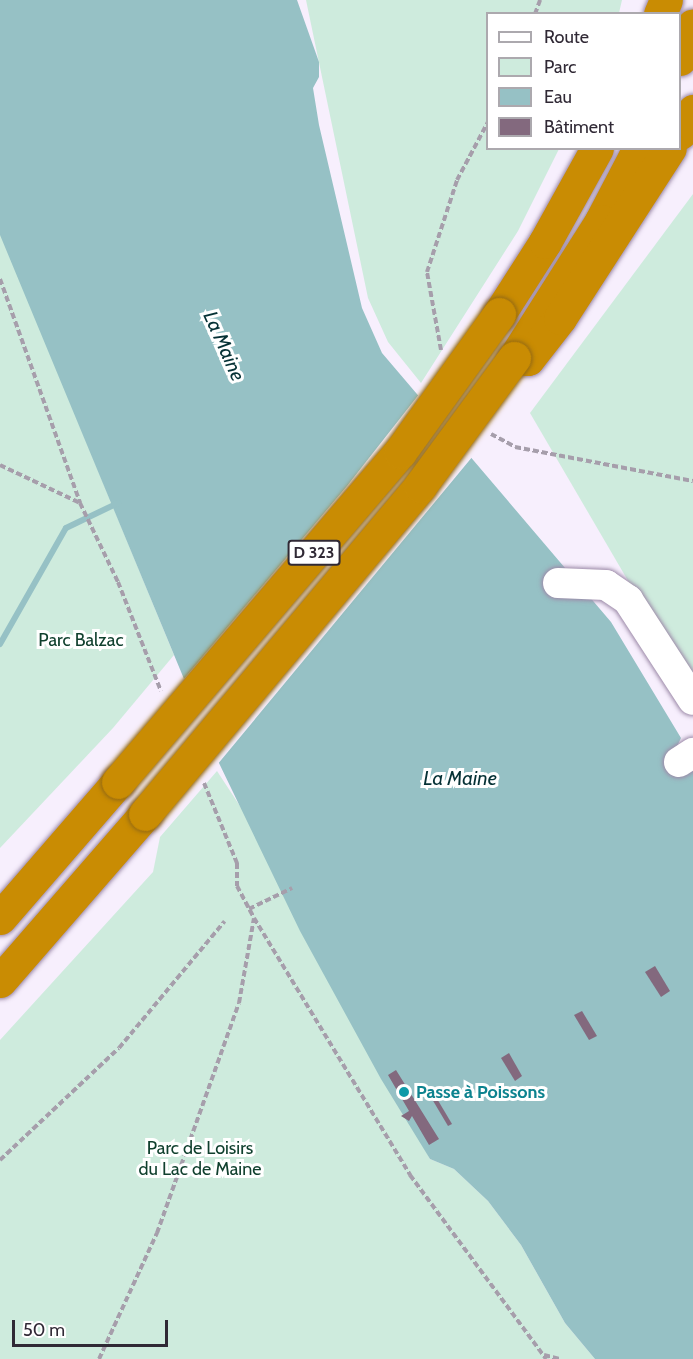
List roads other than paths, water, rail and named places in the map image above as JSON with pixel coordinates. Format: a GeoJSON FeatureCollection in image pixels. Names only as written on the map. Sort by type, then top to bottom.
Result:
{"type":"FeatureCollection","features":[{"type":"Feature","properties":{"kind":"highway"},"geometry":{"type":"LineString","coordinates":[[681,56],[693,25]]}},
{"type":"Feature","properties":{"kind":"highway"},"geometry":{"type":"LineString","coordinates":[[681,131],[693,111]]}},
{"type":"Feature","properties":{"kind":"highway","name":"D 323"},"geometry":{"type":"LineString","coordinates":[[0,918],[400,452],[498,314],[545,242],[596,150]]}},
{"type":"Feature","properties":{"kind":"highway","name":"D 323"},"geometry":{"type":"LineString","coordinates":[[0,981],[145,814],[420,486],[514,358],[596,230],[638,150]]}},
{"type":"Feature","properties":{"kind":"highway"},"geometry":{"type":"LineString","coordinates":[[514,358],[528,359],[560,318],[669,150]]}},
{"type":"Feature","properties":{"kind":"lane"},"geometry":{"type":"LineString","coordinates":[[558,583],[606,585],[628,600],[693,700]]}},
{"type":"Feature","properties":{"kind":"water","name":"La Maine"},"geometry":{"type":"Polygon","coordinates":[[[0,0],[297,0],[319,62],[319,77],[313,88],[319,125],[362,308],[382,353],[611,622],[681,738],[670,761],[677,773],[693,771],[693,1359],[595,1359],[565,1323],[521,1245],[488,1201],[454,1169],[430,1159],[381,1079],[300,931],[218,761],[0,235],[0,0]]]}},
{"type":"Feature","properties":{"kind":"waterway"},"geometry":{"type":"LineString","coordinates":[[0,644],[66,528],[118,503]]}},
{"type":"Feature","properties":{"kind":"place","name":"Passe à Poissons"},"geometry":{"type":"Point","coordinates":[404,1092]}},
{"type":"Feature","properties":{"kind":"park label","name":"Parc Balzac"},"geometry":{"type":"Point","coordinates":[81,640]}},
{"type":"Feature","properties":{"kind":"park label","name":"Parc de Loisirs du Lac de Maine"},"geometry":{"type":"Point","coordinates":[200,1159]}}]}
